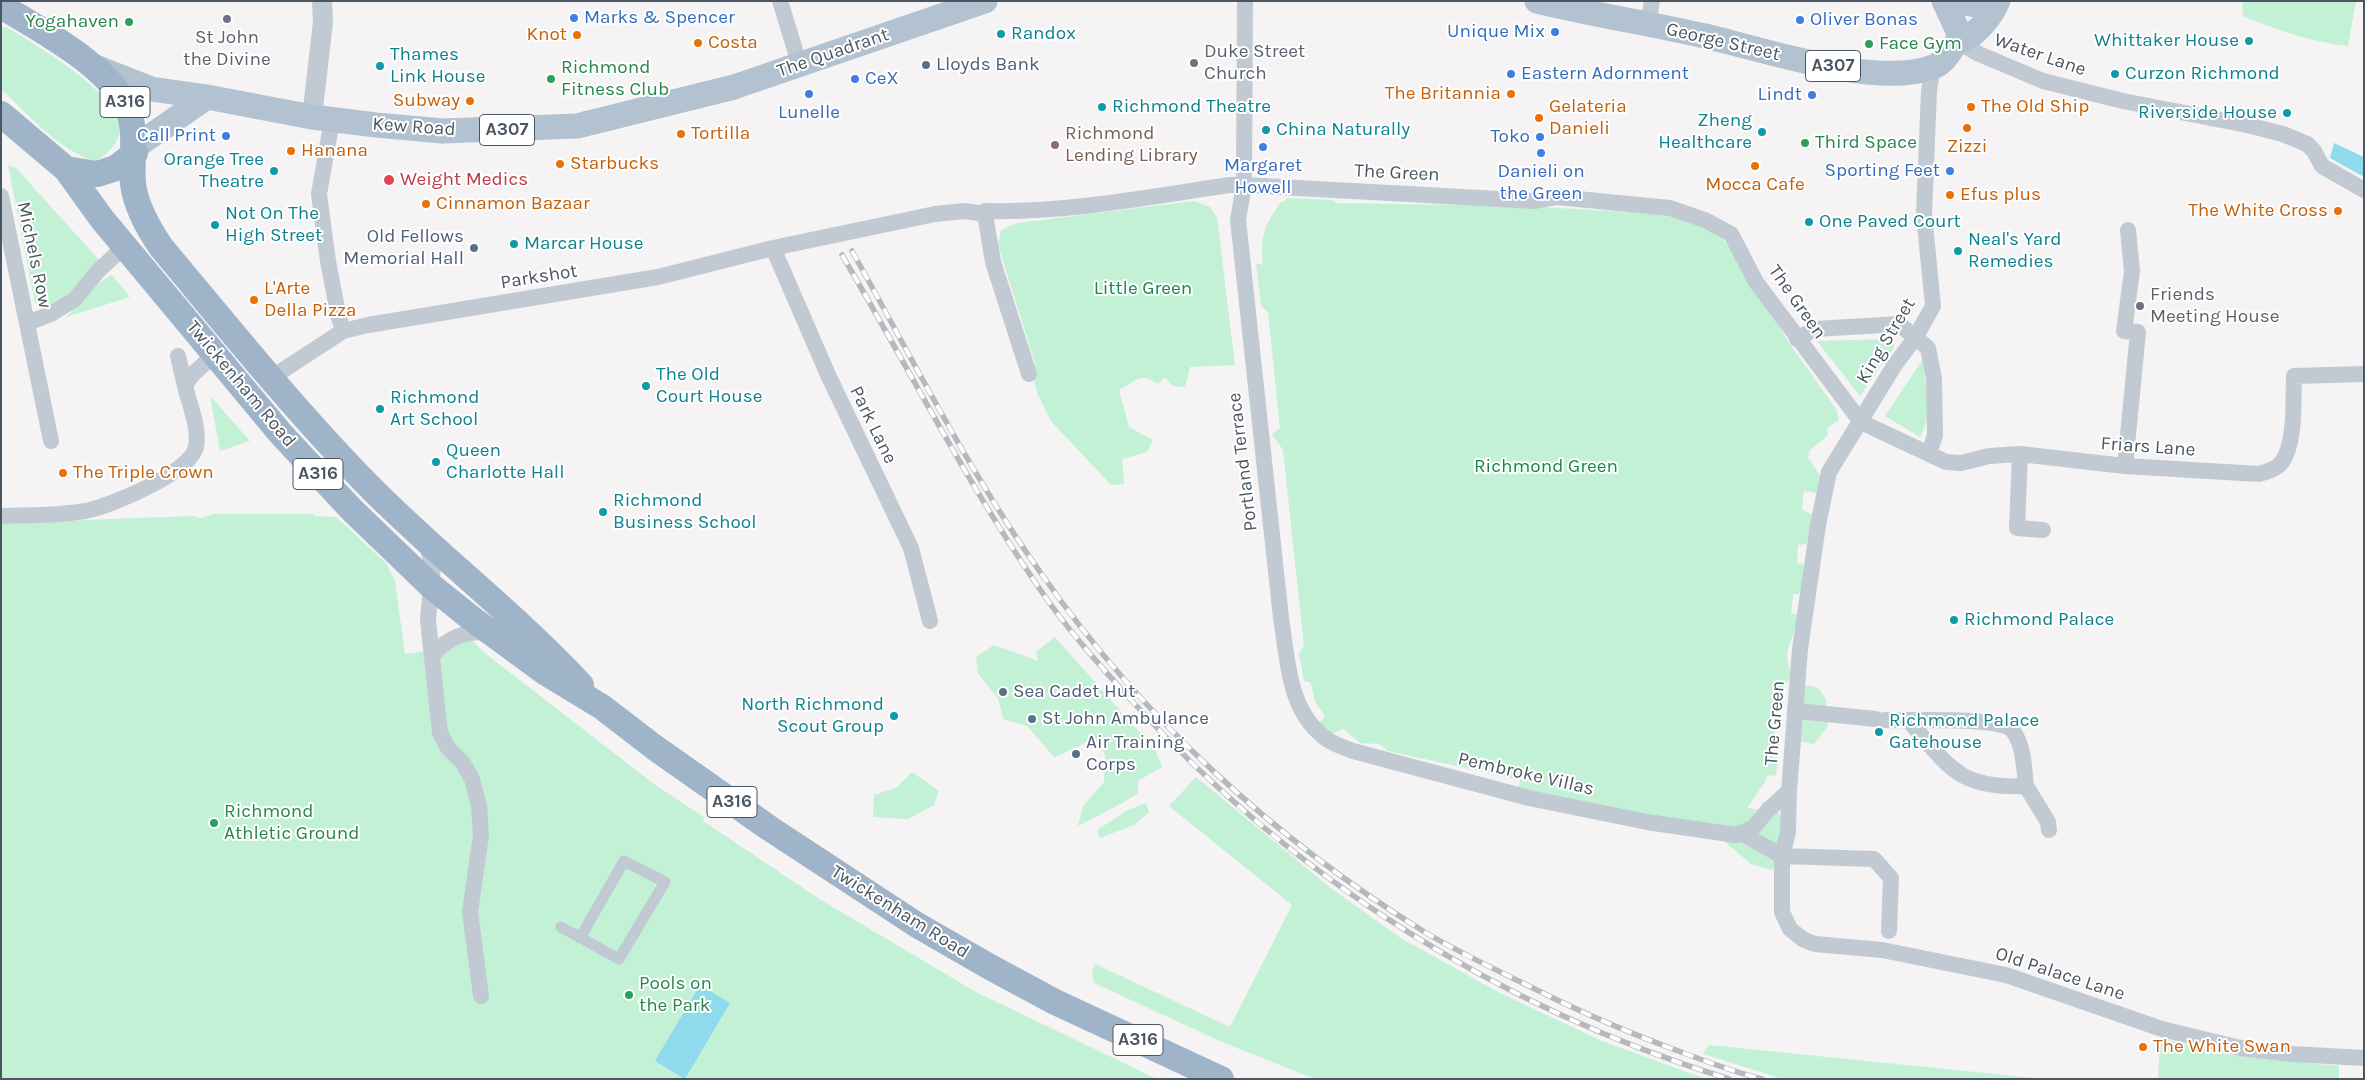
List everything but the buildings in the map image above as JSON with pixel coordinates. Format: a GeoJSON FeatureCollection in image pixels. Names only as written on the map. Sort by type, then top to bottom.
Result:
{"type":"FeatureCollection","features":[{"type":"Feature","properties":{"kind":"highway","name":"A316"},"geometry":{"type":"LineString","coordinates":[[1,6],[95,67],[112,83],[126,105],[135,150]]}},
{"type":"Feature","properties":{"kind":"highway","name":"A316"},"geometry":{"type":"LineString","coordinates":[[6,119],[66,169]]}},
{"type":"Feature","properties":{"kind":"highway"},"geometry":{"type":"LineString","coordinates":[[66,169],[98,174],[116,168],[135,150]]}},
{"type":"Feature","properties":{"kind":"highway","name":"Twickenham Road"},"geometry":{"type":"LineString","coordinates":[[135,150],[133,184],[141,214],[161,247],[271,378],[364,481],[425,541],[555,657],[602,707]]}},
{"type":"Feature","properties":{"kind":"highway","name":"Twickenham Road"},"geometry":{"type":"LineString","coordinates":[[66,169],[102,219],[216,352],[281,434],[351,509],[431,586],[546,673],[602,707],[654,747],[769,828],[917,925],[1055,1002],[1221,1079]]}},
{"type":"Feature","properties":{"kind":"main road","name":"The Quadrant"},"geometry":{"type":"LineString","coordinates":[[680,101],[734,87],[799,63],[985,1]]}},
{"type":"Feature","properties":{"kind":"main road","name":"George Street"},"geometry":{"type":"LineString","coordinates":[[1537,1],[1650,13],[1862,72],[1898,73],[1933,67]]}},
{"type":"Feature","properties":{"kind":"main road"},"geometry":{"type":"LineString","coordinates":[[1944,1],[1958,31],[1958,42]]}},
{"type":"Feature","properties":{"kind":"main road"},"geometry":{"type":"LineString","coordinates":[[1955,1],[1976,5],[1989,1]]}},
{"type":"Feature","properties":{"kind":"main road"},"geometry":{"type":"LineString","coordinates":[[1933,67],[1943,60],[1958,42],[1973,35],[1994,10],[1998,1]]}},
{"type":"Feature","properties":{"kind":"main road","name":"A307"},"geometry":{"type":"LineString","coordinates":[[95,67],[151,90],[207,97]]}},
{"type":"Feature","properties":{"kind":"main road","name":"Kew Road"},"geometry":{"type":"LineString","coordinates":[[207,97],[322,118],[443,131],[519,130],[577,126],[680,101]]}},
{"type":"Feature","properties":{"kind":"main road"},"geometry":{"type":"LineString","coordinates":[[135,150],[207,97]]}},
{"type":"Feature","properties":{"kind":"street"},"geometry":{"type":"LineString","coordinates":[[322,1],[320,194],[328,261],[343,332]]}},
{"type":"Feature","properties":{"kind":"street"},"geometry":{"type":"LineString","coordinates":[[780,1],[799,63]]}},
{"type":"Feature","properties":{"kind":"street","name":"Portland Terrace"},"geometry":{"type":"LineString","coordinates":[[1245,1],[1244,185],[1238,220],[1281,618],[1294,695],[1314,729]]}},
{"type":"Feature","properties":{"kind":"street","name":"Water Lane"},"geometry":{"type":"LineString","coordinates":[[1958,42],[1979,54],[2043,81],[2123,102],[2265,128],[2307,144],[2314,151],[2322,166],[2364,190]]}},
{"type":"Feature","properties":{"kind":"street","name":"King Street"},"geometry":{"type":"LineString","coordinates":[[1860,422],[1894,366],[1915,338],[1933,306],[1924,214],[1929,91],[1933,67]]}},
{"type":"Feature","properties":{"kind":"street"},"geometry":{"type":"LineString","coordinates":[[1029,374],[993,262],[986,211],[1014,212],[1108,203],[1229,185],[1244,185]]}},
{"type":"Feature","properties":{"kind":"street","name":"The Green"},"geometry":{"type":"LineString","coordinates":[[1244,185],[1535,201],[1557,197],[1670,208],[1705,220],[1730,234],[1756,282],[1860,422],[1829,472],[1818,525],[1802,639],[1789,791],[1768,810],[1753,828],[1739,835]]}},
{"type":"Feature","properties":{"kind":"street","name":"Michels Row"},"geometry":{"type":"LineString","coordinates":[[1,196],[52,441]]}},
{"type":"Feature","properties":{"kind":"street","name":"Parkshot"},"geometry":{"type":"LineString","coordinates":[[271,378],[343,332],[445,312],[658,277],[773,248],[935,214],[965,211],[985,214]]}},
{"type":"Feature","properties":{"kind":"street"},"geometry":{"type":"LineString","coordinates":[[2125,466],[2138,332],[2124,331],[2132,271],[2128,230]]}},
{"type":"Feature","properties":{"kind":"street","name":"Michels Row"},"geometry":{"type":"LineString","coordinates":[[27,323],[51,314],[75,299],[98,271],[126,245]]}},
{"type":"Feature","properties":{"kind":"street","name":"Park Lane"},"geometry":{"type":"LineString","coordinates":[[773,248],[828,377],[911,548],[930,621]]}},
{"type":"Feature","properties":{"kind":"street"},"geometry":{"type":"LineString","coordinates":[[1797,339],[1815,329],[1899,324],[1928,348],[1934,379],[1935,435],[1929,454]]}},
{"type":"Feature","properties":{"kind":"street"},"geometry":{"type":"LineString","coordinates":[[185,386],[192,375],[216,352]]}},
{"type":"Feature","properties":{"kind":"street"},"geometry":{"type":"LineString","coordinates":[[1,516],[89,510],[148,487],[167,476],[193,455],[196,446],[196,430],[178,356]]}},
{"type":"Feature","properties":{"kind":"street","name":"Friars Lane"},"geometry":{"type":"LineString","coordinates":[[1860,422],[1946,462],[1961,463],[1988,456],[2020,454],[2125,466],[2259,474],[2272,470],[2282,462],[2291,439],[2294,376],[2364,374]]}},
{"type":"Feature","properties":{"kind":"street"},"geometry":{"type":"LineString","coordinates":[[2020,454],[2017,528],[2043,530]]}},
{"type":"Feature","properties":{"kind":"street"},"geometry":{"type":"LineString","coordinates":[[425,541],[432,567],[428,620],[440,733],[448,748],[463,763],[472,779],[479,806],[480,844],[470,912],[481,996]]}},
{"type":"Feature","properties":{"kind":"street"},"geometry":{"type":"LineString","coordinates":[[432,656],[438,648],[461,635],[480,631],[493,634]]}},
{"type":"Feature","properties":{"kind":"street"},"geometry":{"type":"LineString","coordinates":[[1797,711],[1880,720],[1965,720],[1999,724],[2012,729],[2020,744],[2026,786],[2048,822],[2049,830]]}},
{"type":"Feature","properties":{"kind":"street"},"geometry":{"type":"LineString","coordinates":[[1909,721],[1952,770],[1973,781],[2002,787],[2026,786]]}},
{"type":"Feature","properties":{"kind":"street","name":"Pembroke Villas"},"geometry":{"type":"LineString","coordinates":[[1314,729],[1330,742],[1353,751],[1529,798],[1647,822],[1739,835]]}},
{"type":"Feature","properties":{"kind":"street","name":"Old Palace Lane"},"geometry":{"type":"LineString","coordinates":[[1789,791],[1788,832],[1782,856],[1782,912],[1790,928],[1804,940],[1815,944],[1882,950],[2006,975],[2162,1029],[2240,1048],[2292,1054],[2364,1058]]}},
{"type":"Feature","properties":{"kind":"street"},"geometry":{"type":"LineString","coordinates":[[1739,835],[1782,856],[1874,859],[1891,878],[1889,931]]}},
{"type":"Feature","properties":{"kind":"street"},"geometry":{"type":"LineString","coordinates":[[561,927],[580,938],[619,959],[665,882],[624,861],[580,938]]}},
{"type":"Feature","properties":{"kind":"green space"},"geometry":{"type":"Polygon","coordinates":[[[2242,1],[2356,1],[2348,46],[2320,42],[2294,35],[2243,16],[2242,1]]]}},
{"type":"Feature","properties":{"kind":"green space"},"geometry":{"type":"Polygon","coordinates":[[[1,27],[7,27],[70,68],[93,87],[110,106],[119,125],[115,144],[95,161],[81,156],[56,140],[1,89],[1,27]]]}},
{"type":"Feature","properties":{"kind":"green space"},"geometry":{"type":"Polygon","coordinates":[[[8,165],[16,168],[100,261],[78,287],[52,304],[35,303],[8,165]]]}},
{"type":"Feature","properties":{"kind":"green space","name":"Richmond Green"},"geometry":{"type":"Polygon","coordinates":[[[1287,198],[1332,200],[1337,203],[1521,206],[1667,214],[1721,237],[1747,270],[1789,343],[1836,409],[1839,420],[1827,428],[1828,435],[1809,451],[1808,458],[1821,477],[1816,493],[1804,491],[1802,509],[1812,515],[1807,544],[1798,545],[1797,564],[1803,563],[1804,579],[1799,594],[1793,594],[1791,613],[1797,615],[1787,657],[1792,675],[1782,690],[1771,755],[1779,760],[1776,775],[1767,776],[1747,808],[1779,813],[1784,833],[1786,860],[1772,870],[1751,864],[1724,841],[1519,788],[1520,780],[1388,751],[1379,744],[1360,743],[1343,729],[1333,734],[1319,724],[1325,716],[1315,702],[1311,683],[1304,681],[1299,654],[1304,646],[1283,450],[1272,434],[1280,428],[1268,312],[1261,306],[1256,264],[1263,264],[1262,245],[1267,224],[1281,202],[1284,202],[1287,198]]]}},
{"type":"Feature","properties":{"kind":"green space","name":"Little Green"},"geometry":{"type":"Polygon","coordinates":[[[1194,201],[1210,207],[1217,217],[1235,365],[1190,367],[1185,387],[1172,386],[1165,377],[1158,384],[1152,380],[1142,378],[1119,390],[1129,427],[1153,440],[1147,452],[1122,459],[1124,484],[1111,485],[1051,421],[1037,393],[1033,374],[1036,374],[1035,363],[998,245],[1001,230],[1017,223],[1194,201]]]}},
{"type":"Feature","properties":{"kind":"green space"},"geometry":{"type":"Polygon","coordinates":[[[112,275],[130,297],[66,317],[99,283],[112,275]]]}},
{"type":"Feature","properties":{"kind":"green space"},"geometry":{"type":"Polygon","coordinates":[[[1890,339],[1894,342],[1894,347],[1860,396],[1817,341],[1890,339]]]}},
{"type":"Feature","properties":{"kind":"green space"},"geometry":{"type":"Polygon","coordinates":[[[1923,359],[1927,420],[1920,437],[1885,416],[1923,359]]]}},
{"type":"Feature","properties":{"kind":"green space"},"geometry":{"type":"Polygon","coordinates":[[[210,396],[250,441],[220,451],[210,396]]]}},
{"type":"Feature","properties":{"kind":"green space","name":"Richmond Athletic Ground"},"geometry":{"type":"Polygon","coordinates":[[[214,514],[314,514],[314,516],[336,517],[386,563],[395,581],[405,654],[448,648],[469,637],[486,654],[654,784],[705,818],[703,821],[821,900],[976,992],[1157,1079],[1,1079],[1,523],[193,516],[201,518],[214,514]]]}},
{"type":"Feature","properties":{"kind":"green space"},"geometry":{"type":"Polygon","coordinates":[[[1055,637],[1156,751],[1162,767],[1138,781],[1138,793],[1078,826],[1083,806],[1104,782],[1105,754],[1093,737],[1080,746],[1054,757],[1027,726],[1003,719],[998,698],[978,674],[976,657],[994,645],[1038,661],[1036,652],[1055,637]]]}},
{"type":"Feature","properties":{"kind":"green space"},"geometry":{"type":"Polygon","coordinates":[[[1801,684],[1818,688],[1826,699],[1828,726],[1814,744],[1799,741],[1787,730],[1787,706],[1801,684]]]}},
{"type":"Feature","properties":{"kind":"green space"},"geometry":{"type":"Polygon","coordinates":[[[912,772],[939,791],[934,805],[908,819],[873,817],[874,795],[896,788],[912,772]]]}},
{"type":"Feature","properties":{"kind":"green space"},"geometry":{"type":"Polygon","coordinates":[[[1196,777],[1328,886],[1402,939],[1500,993],[1602,1041],[1706,1079],[1315,1079],[1222,1042],[1094,983],[1092,972],[1095,964],[1230,1027],[1292,905],[1169,806],[1196,777]]]}},
{"type":"Feature","properties":{"kind":"green space"},"geometry":{"type":"Polygon","coordinates":[[[1146,803],[1149,812],[1134,825],[1100,838],[1097,830],[1128,810],[1146,803]]]}},
{"type":"Feature","properties":{"kind":"green space"},"geometry":{"type":"Polygon","coordinates":[[[2160,1038],[2232,1055],[2339,1066],[2339,1079],[2158,1079],[2160,1038]]]}},
{"type":"Feature","properties":{"kind":"green space"},"geometry":{"type":"Polygon","coordinates":[[[1709,1045],[2044,1079],[1783,1079],[1703,1054],[1709,1045]]]}},
{"type":"Feature","properties":{"kind":"water"},"geometry":{"type":"Polygon","coordinates":[[[2334,143],[2364,157],[2364,177],[2330,158],[2334,143]]]}},
{"type":"Feature","properties":{"kind":"water"},"geometry":{"type":"Polygon","coordinates":[[[700,985],[730,1003],[685,1079],[655,1061],[700,985]]]}},
{"type":"Feature","properties":{"kind":"railway"},"geometry":{"type":"LineString","coordinates":[[852,251],[920,375],[991,498],[1043,576],[1082,629],[1124,679],[1168,727],[1215,773],[1315,857],[1368,895],[1437,939],[1479,962],[1612,1025],[1707,1062],[1762,1079]]}},
{"type":"Feature","properties":{"kind":"railway"},"geometry":{"type":"LineString","coordinates":[[842,255],[968,476],[1022,563],[1080,642],[1132,701],[1194,765],[1261,825],[1331,880],[1405,930],[1482,975],[1562,1015],[1644,1050],[1729,1079]]}},
{"type":"Feature","properties":{"kind":"place","name":"Marks & Spencer"},"geometry":{"type":"Point","coordinates":[574,18]}},
{"type":"Feature","properties":{"kind":"place","name":"St John the Divine"},"geometry":{"type":"Point","coordinates":[227,19]}},
{"type":"Feature","properties":{"kind":"place","name":"Oliver Bonas"},"geometry":{"type":"Point","coordinates":[1800,20]}},
{"type":"Feature","properties":{"kind":"place","name":"Yogahaven"},"geometry":{"type":"Point","coordinates":[129,22]}},
{"type":"Feature","properties":{"kind":"place","name":"Unique Mix"},"geometry":{"type":"Point","coordinates":[1555,32]}},
{"type":"Feature","properties":{"kind":"place","name":"Randox"},"geometry":{"type":"Point","coordinates":[1001,34]}},
{"type":"Feature","properties":{"kind":"place","name":"Knot"},"geometry":{"type":"Point","coordinates":[577,35]}},
{"type":"Feature","properties":{"kind":"place","name":"Whittaker House"},"geometry":{"type":"Point","coordinates":[2249,41]}},
{"type":"Feature","properties":{"kind":"place","name":"Costa"},"geometry":{"type":"Point","coordinates":[698,43]}},
{"type":"Feature","properties":{"kind":"place","name":"Face Gym"},"geometry":{"type":"Point","coordinates":[1869,44]}},
{"type":"Feature","properties":{"kind":"place","name":"Duke Street Church"},"geometry":{"type":"Point","coordinates":[1194,63]}},
{"type":"Feature","properties":{"kind":"place","name":"Lloyds Bank"},"geometry":{"type":"Point","coordinates":[926,65]}},
{"type":"Feature","properties":{"kind":"place","name":"Thames Link House"},"geometry":{"type":"Point","coordinates":[380,66]}},
{"type":"Feature","properties":{"kind":"place","name":"Eastern Adornment"},"geometry":{"type":"Point","coordinates":[1511,74]}},
{"type":"Feature","properties":{"kind":"place","name":"Curzon Richmond"},"geometry":{"type":"Point","coordinates":[2115,74]}},
{"type":"Feature","properties":{"kind":"place","name":"Richmond Fitness Club"},"geometry":{"type":"Point","coordinates":[551,79]}},
{"type":"Feature","properties":{"kind":"place","name":"CeX"},"geometry":{"type":"Point","coordinates":[855,79]}},
{"type":"Feature","properties":{"kind":"place","name":"Lunelle"},"geometry":{"type":"Point","coordinates":[809,94]}},
{"type":"Feature","properties":{"kind":"place","name":"The Britannia"},"geometry":{"type":"Point","coordinates":[1511,94]}},
{"type":"Feature","properties":{"kind":"place","name":"Lindt"},"geometry":{"type":"Point","coordinates":[1812,95]}},
{"type":"Feature","properties":{"kind":"place","name":"Subway"},"geometry":{"type":"Point","coordinates":[470,101]}},
{"type":"Feature","properties":{"kind":"place","name":"Richmond Theatre"},"geometry":{"type":"Point","coordinates":[1102,107]}},
{"type":"Feature","properties":{"kind":"place","name":"The Old Ship"},"geometry":{"type":"Point","coordinates":[1971,107]}},
{"type":"Feature","properties":{"kind":"place","name":"Riverside House"},"geometry":{"type":"Point","coordinates":[2287,113]}},
{"type":"Feature","properties":{"kind":"place","name":"Gelateria Danieli"},"geometry":{"type":"Point","coordinates":[1539,118]}},
{"type":"Feature","properties":{"kind":"place","name":"Zizzi"},"geometry":{"type":"Point","coordinates":[1967,128]}},
{"type":"Feature","properties":{"kind":"place","name":"China Naturally"},"geometry":{"type":"Point","coordinates":[1266,130]}},
{"type":"Feature","properties":{"kind":"place","name":"Zheng Healthcare"},"geometry":{"type":"Point","coordinates":[1762,132]}},
{"type":"Feature","properties":{"kind":"place","name":"Tortilla"},"geometry":{"type":"Point","coordinates":[681,134]}},
{"type":"Feature","properties":{"kind":"place","name":"Call Print"},"geometry":{"type":"Point","coordinates":[226,136]}},
{"type":"Feature","properties":{"kind":"place","name":"Toko"},"geometry":{"type":"Point","coordinates":[1540,137]}},
{"type":"Feature","properties":{"kind":"place","name":"Third Space"},"geometry":{"type":"Point","coordinates":[1805,143]}},
{"type":"Feature","properties":{"kind":"place","name":"Richmond Lending Library"},"geometry":{"type":"Point","coordinates":[1055,145]}},
{"type":"Feature","properties":{"kind":"place","name":"Margaret Howell"},"geometry":{"type":"Point","coordinates":[1263,147]}},
{"type":"Feature","properties":{"kind":"place","name":"Hanana"},"geometry":{"type":"Point","coordinates":[291,151]}},
{"type":"Feature","properties":{"kind":"place","name":"Danieli on the Green"},"geometry":{"type":"Point","coordinates":[1541,153]}},
{"type":"Feature","properties":{"kind":"place","name":"Starbucks"},"geometry":{"type":"Point","coordinates":[560,164]}},
{"type":"Feature","properties":{"kind":"place","name":"Mocca Cafe"},"geometry":{"type":"Point","coordinates":[1755,166]}},
{"type":"Feature","properties":{"kind":"place","name":"Orange Tree Theatre"},"geometry":{"type":"Point","coordinates":[274,171]}},
{"type":"Feature","properties":{"kind":"place","name":"Sporting Feet"},"geometry":{"type":"Point","coordinates":[1950,171]}},
{"type":"Feature","properties":{"kind":"place","name":"Weight Medics"},"geometry":{"type":"Point","coordinates":[389,180]}},
{"type":"Feature","properties":{"kind":"place","name":"Efus plus"},"geometry":{"type":"Point","coordinates":[1950,195]}},
{"type":"Feature","properties":{"kind":"place","name":"Cinnamon Bazaar"},"geometry":{"type":"Point","coordinates":[426,204]}},
{"type":"Feature","properties":{"kind":"place","name":"The White Cross"},"geometry":{"type":"Point","coordinates":[2338,211]}},
{"type":"Feature","properties":{"kind":"place","name":"One Paved Court"},"geometry":{"type":"Point","coordinates":[1809,222]}},
{"type":"Feature","properties":{"kind":"place","name":"Not On The High Street"},"geometry":{"type":"Point","coordinates":[215,225]}},
{"type":"Feature","properties":{"kind":"place","name":"Marcar House"},"geometry":{"type":"Point","coordinates":[514,244]}},
{"type":"Feature","properties":{"kind":"place","name":"Old Fellows Memorial Hall"},"geometry":{"type":"Point","coordinates":[474,248]}},
{"type":"Feature","properties":{"kind":"place","name":"Neal's Yard Remedies"},"geometry":{"type":"Point","coordinates":[1958,251]}},
{"type":"Feature","properties":{"kind":"place","name":"L'Arte Della Pizza"},"geometry":{"type":"Point","coordinates":[254,300]}},
{"type":"Feature","properties":{"kind":"place","name":"Friends Meeting House"},"geometry":{"type":"Point","coordinates":[2140,306]}},
{"type":"Feature","properties":{"kind":"place","name":"The Old Court House"},"geometry":{"type":"Point","coordinates":[646,386]}},
{"type":"Feature","properties":{"kind":"place","name":"Richmond Art School"},"geometry":{"type":"Point","coordinates":[380,409]}},
{"type":"Feature","properties":{"kind":"place","name":"Queen Charlotte Hall"},"geometry":{"type":"Point","coordinates":[436,462]}},
{"type":"Feature","properties":{"kind":"place","name":"The Triple Crown"},"geometry":{"type":"Point","coordinates":[63,473]}},
{"type":"Feature","properties":{"kind":"place","name":"Richmond Business School"},"geometry":{"type":"Point","coordinates":[603,512]}},
{"type":"Feature","properties":{"kind":"place","name":"Richmond Palace"},"geometry":{"type":"Point","coordinates":[1954,620]}},
{"type":"Feature","properties":{"kind":"place","name":"Sea Cadet Hut"},"geometry":{"type":"Point","coordinates":[1003,692]}},
{"type":"Feature","properties":{"kind":"place","name":"North Richmond Scout Group"},"geometry":{"type":"Point","coordinates":[894,716]}},
{"type":"Feature","properties":{"kind":"place","name":"St John Ambulance"},"geometry":{"type":"Point","coordinates":[1032,719]}},
{"type":"Feature","properties":{"kind":"place","name":"Richmond Palace Gatehouse"},"geometry":{"type":"Point","coordinates":[1879,732]}},
{"type":"Feature","properties":{"kind":"place","name":"Air Training Corps"},"geometry":{"type":"Point","coordinates":[1076,754]}},
{"type":"Feature","properties":{"kind":"place","name":"Richmond Athletic Ground"},"geometry":{"type":"Point","coordinates":[214,823]}},
{"type":"Feature","properties":{"kind":"place","name":"Pools on the Park"},"geometry":{"type":"Point","coordinates":[629,995]}},
{"type":"Feature","properties":{"kind":"place","name":"The White Swan"},"geometry":{"type":"Point","coordinates":[2143,1047]}}]}
